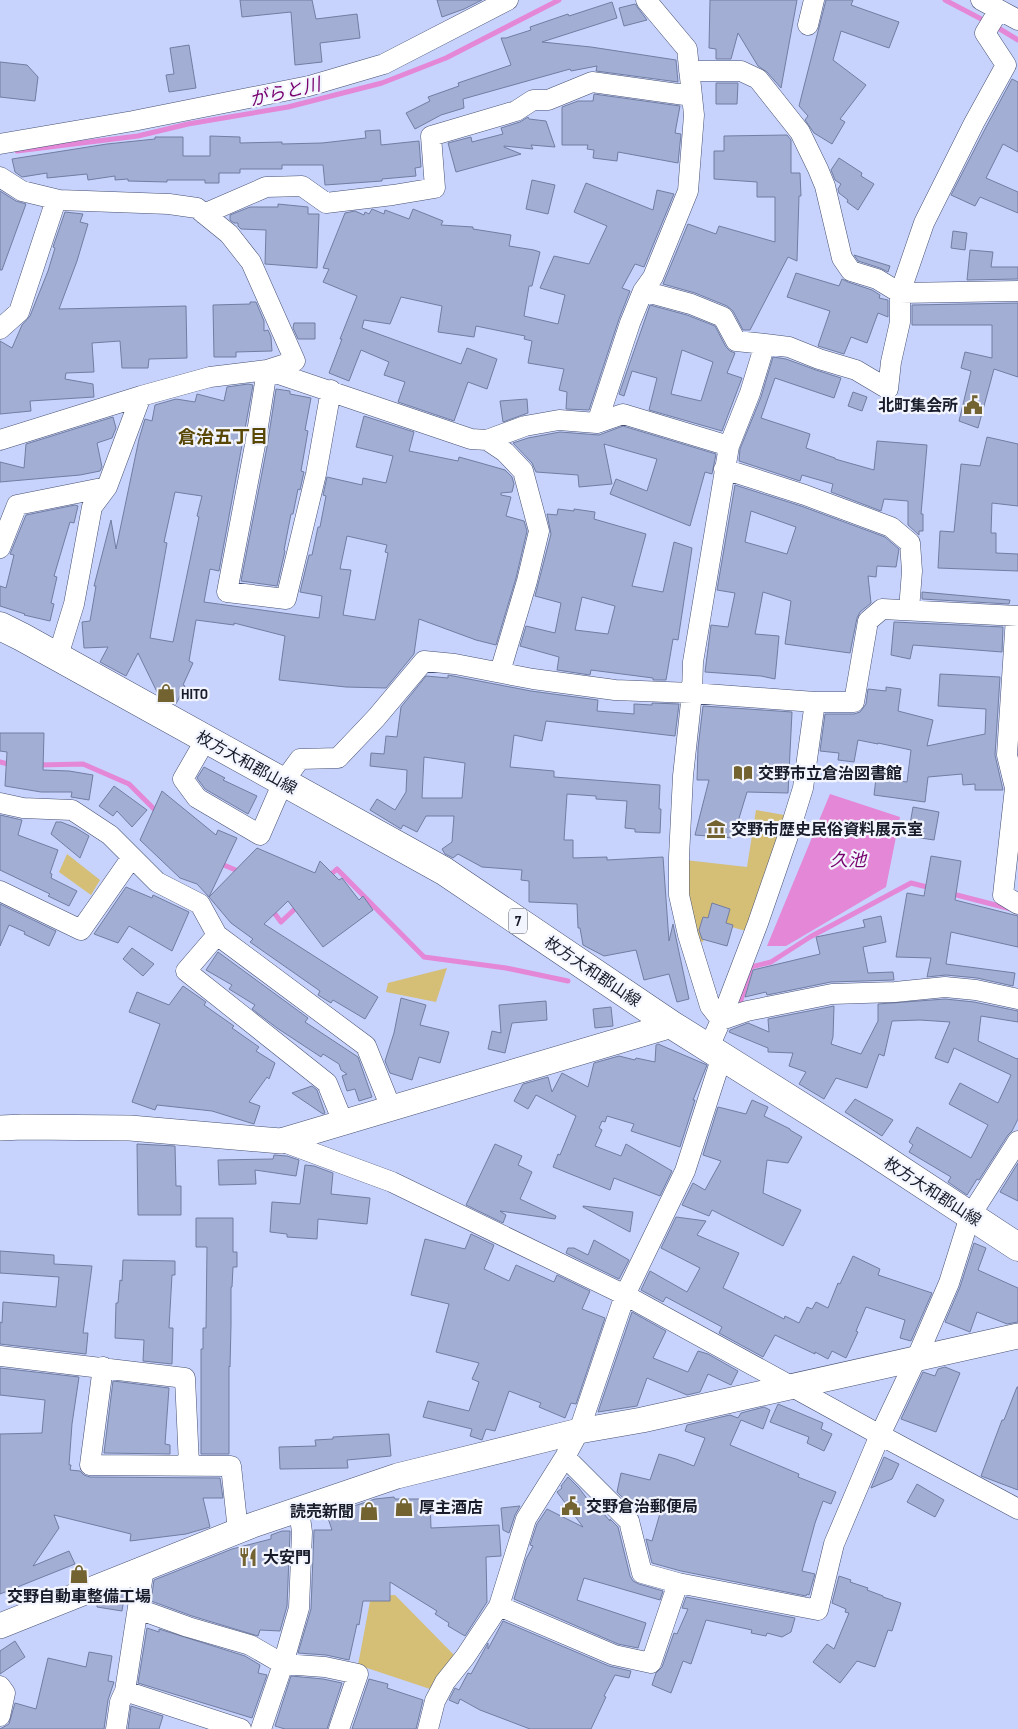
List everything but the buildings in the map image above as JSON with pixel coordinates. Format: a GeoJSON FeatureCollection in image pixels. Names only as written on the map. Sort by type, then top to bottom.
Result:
{"type":"FeatureCollection","features":[{"type":"Feature","properties":{"kind":"main road","name":"枚方大和郡山線"},"geometry":{"type":"LineString","coordinates":[[0,626],[58,656],[444,871],[672,1025],[866,1147],[1018,1247]]}},
{"type":"Feature","properties":{"kind":"street"},"geometry":{"type":"LineString","coordinates":[[0,144],[133,121],[309,86],[384,64],[508,0]]}},
{"type":"Feature","properties":{"kind":"street"},"geometry":{"type":"LineString","coordinates":[[597,422],[643,290],[653,277],[688,191],[694,115],[687,49],[646,0]]}},
{"type":"Feature","properties":{"kind":"street"},"geometry":{"type":"LineString","coordinates":[[808,25],[814,0]]}},
{"type":"Feature","properties":{"kind":"street"},"geometry":{"type":"LineString","coordinates":[[643,290],[691,304],[723,317],[736,341],[789,347],[819,359],[856,370],[888,389],[891,362],[900,322],[900,293],[924,223],[974,122],[1006,65],[985,33],[990,14],[1018,20]]}},
{"type":"Feature","properties":{"kind":"street"},"geometry":{"type":"LineString","coordinates":[[689,71],[741,71],[758,79],[800,132],[818,169],[825,186],[842,258],[851,271],[877,278],[900,293],[1018,291]]}},
{"type":"Feature","properties":{"kind":"street"},"geometry":{"type":"LineString","coordinates":[[204,214],[266,187],[302,186],[326,203],[435,188],[431,136],[516,110],[533,100],[548,100],[592,82],[692,96]]}},
{"type":"Feature","properties":{"kind":"street"},"geometry":{"type":"LineString","coordinates":[[0,177],[22,191],[56,200],[169,204],[197,208],[229,234],[252,262],[295,361],[267,370],[210,377],[141,396],[0,440]]}},
{"type":"Feature","properties":{"kind":"street"},"geometry":{"type":"LineString","coordinates":[[0,329],[19,312],[56,200]]}},
{"type":"Feature","properties":{"kind":"street"},"geometry":{"type":"LineString","coordinates":[[721,1020],[710,1006],[688,935],[679,895],[683,776],[692,693],[693,662],[724,469],[729,446],[750,393],[765,344]]}},
{"type":"Feature","properties":{"kind":"street"},"geometry":{"type":"LineString","coordinates":[[267,370],[227,592],[286,599],[316,474],[331,390]]}},
{"type":"Feature","properties":{"kind":"street"},"geometry":{"type":"LineString","coordinates":[[267,370],[331,390],[471,439],[487,440],[525,426],[559,420],[597,422],[623,414],[729,446]]}},
{"type":"Feature","properties":{"kind":"street"},"geometry":{"type":"LineString","coordinates":[[58,656],[74,604],[92,507],[107,487],[141,396]]}},
{"type":"Feature","properties":{"kind":"street"},"geometry":{"type":"LineString","coordinates":[[487,440],[505,452],[523,470],[539,532],[527,581],[500,672]]}},
{"type":"Feature","properties":{"kind":"street"},"geometry":{"type":"LineString","coordinates":[[724,469],[805,495],[891,527],[910,543],[912,571],[909,610]]}},
{"type":"Feature","properties":{"kind":"street"},"geometry":{"type":"LineString","coordinates":[[0,548],[17,504],[107,487]]}},
{"type":"Feature","properties":{"kind":"street"},"geometry":{"type":"LineString","coordinates":[[206,739],[183,779],[197,798],[260,835],[283,782],[300,759],[338,758],[376,718],[424,661],[455,664],[532,679],[615,690],[692,693],[815,702],[854,702],[868,621],[882,609],[1017,617],[1006,755],[1016,782],[1016,788],[1003,895],[1018,904]]}},
{"type":"Feature","properties":{"kind":"street"},"geometry":{"type":"LineString","coordinates":[[428,1729],[435,1701],[445,1682],[465,1658],[499,1606],[526,1519],[579,1431],[625,1294],[685,1171],[716,1051],[721,1020],[765,903],[803,788],[815,702]]}},
{"type":"Feature","properties":{"kind":"street"},"geometry":{"type":"LineString","coordinates":[[0,803],[23,808],[72,810],[110,835],[157,882],[200,904],[217,935],[366,1046],[391,1108]]}},
{"type":"Feature","properties":{"kind":"street"},"geometry":{"type":"LineString","coordinates":[[0,891],[81,930],[132,857]]}},
{"type":"Feature","properties":{"kind":"street"},"geometry":{"type":"LineString","coordinates":[[217,935],[186,971],[327,1083],[343,1122]]}},
{"type":"Feature","properties":{"kind":"street"},"geometry":{"type":"LineString","coordinates":[[721,1020],[747,1011],[832,994],[945,988],[1017,994]]}},
{"type":"Feature","properties":{"kind":"street"},"geometry":{"type":"LineString","coordinates":[[281,1141],[672,1025]]}},
{"type":"Feature","properties":{"kind":"street"},"geometry":{"type":"LineString","coordinates":[[0,1128],[23,1126],[130,1128],[281,1141],[392,1182],[625,1294],[880,1435],[1018,1508]]}},
{"type":"Feature","properties":{"kind":"street"},"geometry":{"type":"LineString","coordinates":[[565,1457],[629,1521],[642,1573],[678,1583],[818,1610],[834,1544],[880,1435],[917,1358],[949,1283],[970,1216],[1018,1142]]}},
{"type":"Feature","properties":{"kind":"street"},"geometry":{"type":"LineString","coordinates":[[1,1624],[238,1531],[397,1476],[579,1431],[642,1420],[1018,1336]]}},
{"type":"Feature","properties":{"kind":"street"},"geometry":{"type":"LineString","coordinates":[[0,1356],[185,1378],[189,1465]]}},
{"type":"Feature","properties":{"kind":"street"},"geometry":{"type":"LineString","coordinates":[[103,1367],[90,1466],[231,1466],[238,1531]]}},
{"type":"Feature","properties":{"kind":"street"},"geometry":{"type":"LineString","coordinates":[[261,1729],[283,1664],[299,1608],[302,1532],[299,1510]]}},
{"type":"Feature","properties":{"kind":"street"},"geometry":{"type":"LineString","coordinates":[[116,1729],[120,1702],[125,1690],[144,1568]]}},
{"type":"Feature","properties":{"kind":"street"},"geometry":{"type":"LineString","coordinates":[[499,1606],[614,1655],[651,1663],[678,1583]]}},
{"type":"Feature","properties":{"kind":"street"},"geometry":{"type":"LineString","coordinates":[[138,1610],[250,1645],[283,1664],[325,1667],[358,1674],[339,1729]]}},
{"type":"Feature","properties":{"kind":"street"},"geometry":{"type":"LineString","coordinates":[[0,1686],[5,1694],[0,1716]]}},
{"type":"Feature","properties":{"kind":"street"},"geometry":{"type":"LineString","coordinates":[[125,1690],[241,1729]]}},
{"type":"Feature","properties":{"kind":"shaded area"},"geometry":{"type":"Polygon","coordinates":[[[756,810],[784,815],[750,932],[709,921],[703,942],[693,939],[685,860],[747,867],[756,810]]]}},
{"type":"Feature","properties":{"kind":"shaded area"},"geometry":{"type":"Polygon","coordinates":[[[67,854],[100,880],[91,895],[59,872],[67,854]]]}},
{"type":"Feature","properties":{"kind":"shaded area"},"geometry":{"type":"Polygon","coordinates":[[[447,968],[436,1002],[386,992],[388,983],[447,968]]]}},
{"type":"Feature","properties":{"kind":"shaded area"},"geometry":{"type":"Polygon","coordinates":[[[395,1595],[455,1656],[430,1689],[358,1665],[371,1596],[395,1595]]]}},
{"type":"Feature","properties":{"kind":"water","name":"久池"},"geometry":{"type":"Polygon","coordinates":[[[830,794],[900,817],[886,887],[786,946],[767,946],[830,794]]]}},
{"type":"Feature","properties":{"kind":"waterway","name":"がらと川"},"geometry":{"type":"LineString","coordinates":[[17,151],[138,136],[188,124],[288,107],[382,83],[446,58],[559,0]]}},
{"type":"Feature","properties":{"kind":"waterway","name":"がらと川"},"geometry":{"type":"LineString","coordinates":[[945,0],[987,22]]}},
{"type":"Feature","properties":{"kind":"waterway","name":"がらと川"},"geometry":{"type":"LineString","coordinates":[[995,26],[1018,40]]}},
{"type":"Feature","properties":{"kind":"waterway"},"geometry":{"type":"LineString","coordinates":[[0,762],[12,765]]}},
{"type":"Feature","properties":{"kind":"waterway"},"geometry":{"type":"LineString","coordinates":[[38,765],[83,764],[129,784],[158,813]]}},
{"type":"Feature","properties":{"kind":"waterway"},"geometry":{"type":"LineString","coordinates":[[219,863],[238,871],[240,874]]}},
{"type":"Feature","properties":{"kind":"waterway"},"geometry":{"type":"LineString","coordinates":[[328,877],[337,869],[424,957],[506,968],[568,981]]}},
{"type":"Feature","properties":{"kind":"waterway"},"geometry":{"type":"LineString","coordinates":[[741,1000],[751,967],[771,962],[810,937],[911,883],[931,888]]}},
{"type":"Feature","properties":{"kind":"waterway"},"geometry":{"type":"LineString","coordinates":[[949,893],[1011,909]]}},
{"type":"Feature","properties":{"kind":"waterway"},"geometry":{"type":"LineString","coordinates":[[272,910],[281,922],[299,905]]}},
{"type":"Feature","properties":{"kind":"place","name":"北町集会所"},"geometry":{"type":"Point","coordinates":[973,405]}},
{"type":"Feature","properties":{"kind":"place","name":"HITO"},"geometry":{"type":"Point","coordinates":[166,693]}},
{"type":"Feature","properties":{"kind":"place","name":"交野市立倉治図書館"},"geometry":{"type":"Point","coordinates":[743,773]}},
{"type":"Feature","properties":{"kind":"place","name":"交野市歴史民俗資料展示室"},"geometry":{"type":"Point","coordinates":[716,829]}},
{"type":"Feature","properties":{"kind":"place","name":"交野倉治郵便局"},"geometry":{"type":"Point","coordinates":[571,1506]}},
{"type":"Feature","properties":{"kind":"place","name":"厚主酒店"},"geometry":{"type":"Point","coordinates":[404,1507]}},
{"type":"Feature","properties":{"kind":"place","name":"読売新聞"},"geometry":{"type":"Point","coordinates":[369,1511]}},
{"type":"Feature","properties":{"kind":"place","name":"大安門"},"geometry":{"type":"Point","coordinates":[248,1557]}},
{"type":"Feature","properties":{"kind":"place","name":"交野自動車整備工場"},"geometry":{"type":"Point","coordinates":[79,1574]}},
{"type":"Feature","properties":{"kind":"district","name":"倉治五丁目"},"geometry":{"type":"Point","coordinates":[223,437]}}]}
